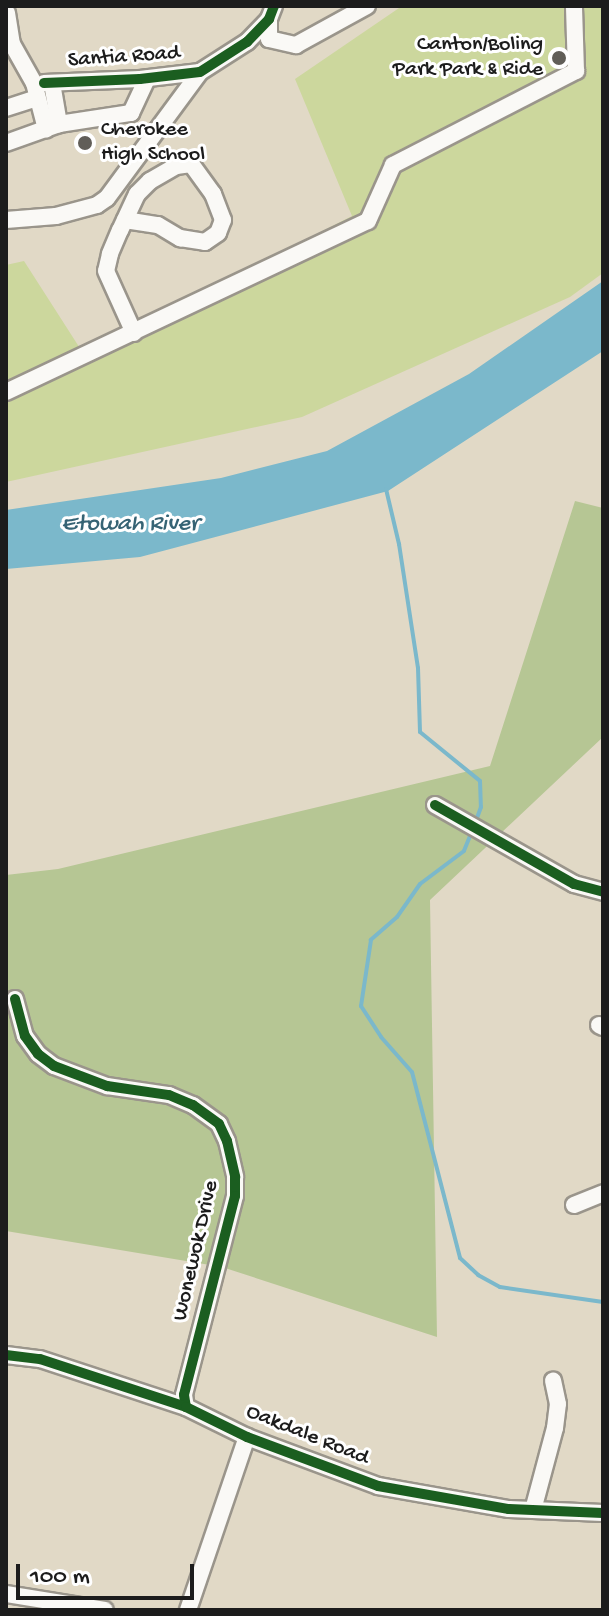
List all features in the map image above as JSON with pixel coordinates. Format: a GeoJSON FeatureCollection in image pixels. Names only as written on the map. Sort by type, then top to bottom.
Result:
{"type":"FeatureCollection","features":[{"type":"Feature","properties":{"kind":"street"},"geometry":{"type":"LineString","coordinates":[[272,13],[269,39],[296,45],[367,6]]}},
{"type":"Feature","properties":{"kind":"street"},"geometry":{"type":"LineString","coordinates":[[6,392],[354,229],[372,215],[393,165],[576,71],[574,6]]}},
{"type":"Feature","properties":{"kind":"street"},"geometry":{"type":"LineString","coordinates":[[7,13],[12,44],[45,88],[52,127]]}},
{"type":"Feature","properties":{"kind":"street","name":"Santia Road"},"geometry":{"type":"LineString","coordinates":[[6,108],[45,88],[200,72],[247,42],[272,13]]}},
{"type":"Feature","properties":{"kind":"street"},"geometry":{"type":"LineString","coordinates":[[6,220],[56,216],[97,205],[200,72]]}},
{"type":"Feature","properties":{"kind":"street"},"geometry":{"type":"LineString","coordinates":[[6,143],[52,127],[131,113],[147,79]]}},
{"type":"Feature","properties":{"kind":"street"},"geometry":{"type":"LineString","coordinates":[[125,220],[158,225],[180,238],[205,242],[218,233],[223,220],[213,194],[191,164],[176,166],[150,181],[137,194],[125,220],[106,271],[134,333]]}},
{"type":"Feature","properties":{"kind":"street"},"geometry":{"type":"LineString","coordinates":[[435,805],[574,884],[603,892]]}},
{"type":"Feature","properties":{"kind":"street","name":"Wonewok Drive"},"geometry":{"type":"LineString","coordinates":[[15,999],[25,1036],[38,1054],[54,1066],[107,1086],[169,1095],[193,1105],[219,1124],[227,1141],[235,1177],[235,1196],[184,1395],[186,1407]]}},
{"type":"Feature","properties":{"kind":"street"},"geometry":{"type":"LineString","coordinates":[[574,1205],[603,1193]]}},
{"type":"Feature","properties":{"kind":"street","name":"Oakdale Road"},"geometry":{"type":"LineString","coordinates":[[6,1355],[40,1359],[186,1407],[247,1437],[378,1486],[533,1510],[603,1513]]}},
{"type":"Feature","properties":{"kind":"street"},"geometry":{"type":"LineString","coordinates":[[533,1510],[555,1428],[558,1404],[553,1381]]}},
{"type":"Feature","properties":{"kind":"street"},"geometry":{"type":"LineString","coordinates":[[188,1610],[247,1437]]}},
{"type":"Feature","properties":{"kind":"street"},"geometry":{"type":"LineString","coordinates":[[6,1594],[105,1610]]}},
{"type":"Feature","properties":{"kind":"green space"},"geometry":{"type":"Polygon","coordinates":[[[402,6],[603,6],[603,273],[570,297],[302,417],[6,482],[6,265],[24,261],[83,353],[352,216],[295,79],[402,6]]]}},
{"type":"Feature","properties":{"kind":"green space"},"geometry":{"type":"Polygon","coordinates":[[[575,501],[603,508],[603,737],[430,900],[437,1337],[222,1267],[6,1231],[6,875],[58,869],[490,766],[575,501]]]}},
{"type":"Feature","properties":{"kind":"water","name":"Etowah River"},"geometry":{"type":"Polygon","coordinates":[[[603,281],[603,351],[388,491],[140,557],[6,569],[6,510],[221,478],[327,451],[469,374],[603,281]]]}},
{"type":"Feature","properties":{"kind":"waterway"},"geometry":{"type":"LineString","coordinates":[[386,489],[399,544],[418,668],[420,732],[480,781],[481,807],[477,818]]}},
{"type":"Feature","properties":{"kind":"waterway"},"geometry":{"type":"LineString","coordinates":[[470,836],[464,851],[420,884],[397,917],[371,940],[361,1006],[381,1037],[412,1072],[460,1258],[478,1275],[500,1287],[603,1302]]}},
{"type":"Feature","properties":{"kind":"cycle path"},"geometry":{"type":"LineString","coordinates":[[44,83],[140,79],[200,72],[247,42],[269,19],[274,6]]}},
{"type":"Feature","properties":{"kind":"cycle path"},"geometry":{"type":"LineString","coordinates":[[435,805],[574,884],[603,892]]}},
{"type":"Feature","properties":{"kind":"cycle path"},"geometry":{"type":"LineString","coordinates":[[15,999],[25,1036],[38,1054],[54,1066],[107,1086],[169,1095],[193,1105],[219,1124],[227,1141],[235,1177],[235,1196],[184,1395],[186,1407]]}},
{"type":"Feature","properties":{"kind":"cycle path"},"geometry":{"type":"LineString","coordinates":[[6,1355],[40,1359],[186,1407],[247,1437],[378,1486],[509,1509],[603,1513]]}},
{"type":"Feature","properties":{"kind":"place","name":"Canton/Boling Park Park & Ride"},"geometry":{"type":"Point","coordinates":[559,58]}},
{"type":"Feature","properties":{"kind":"place","name":"Cherokee High School"},"geometry":{"type":"Point","coordinates":[85,143]}}]}
